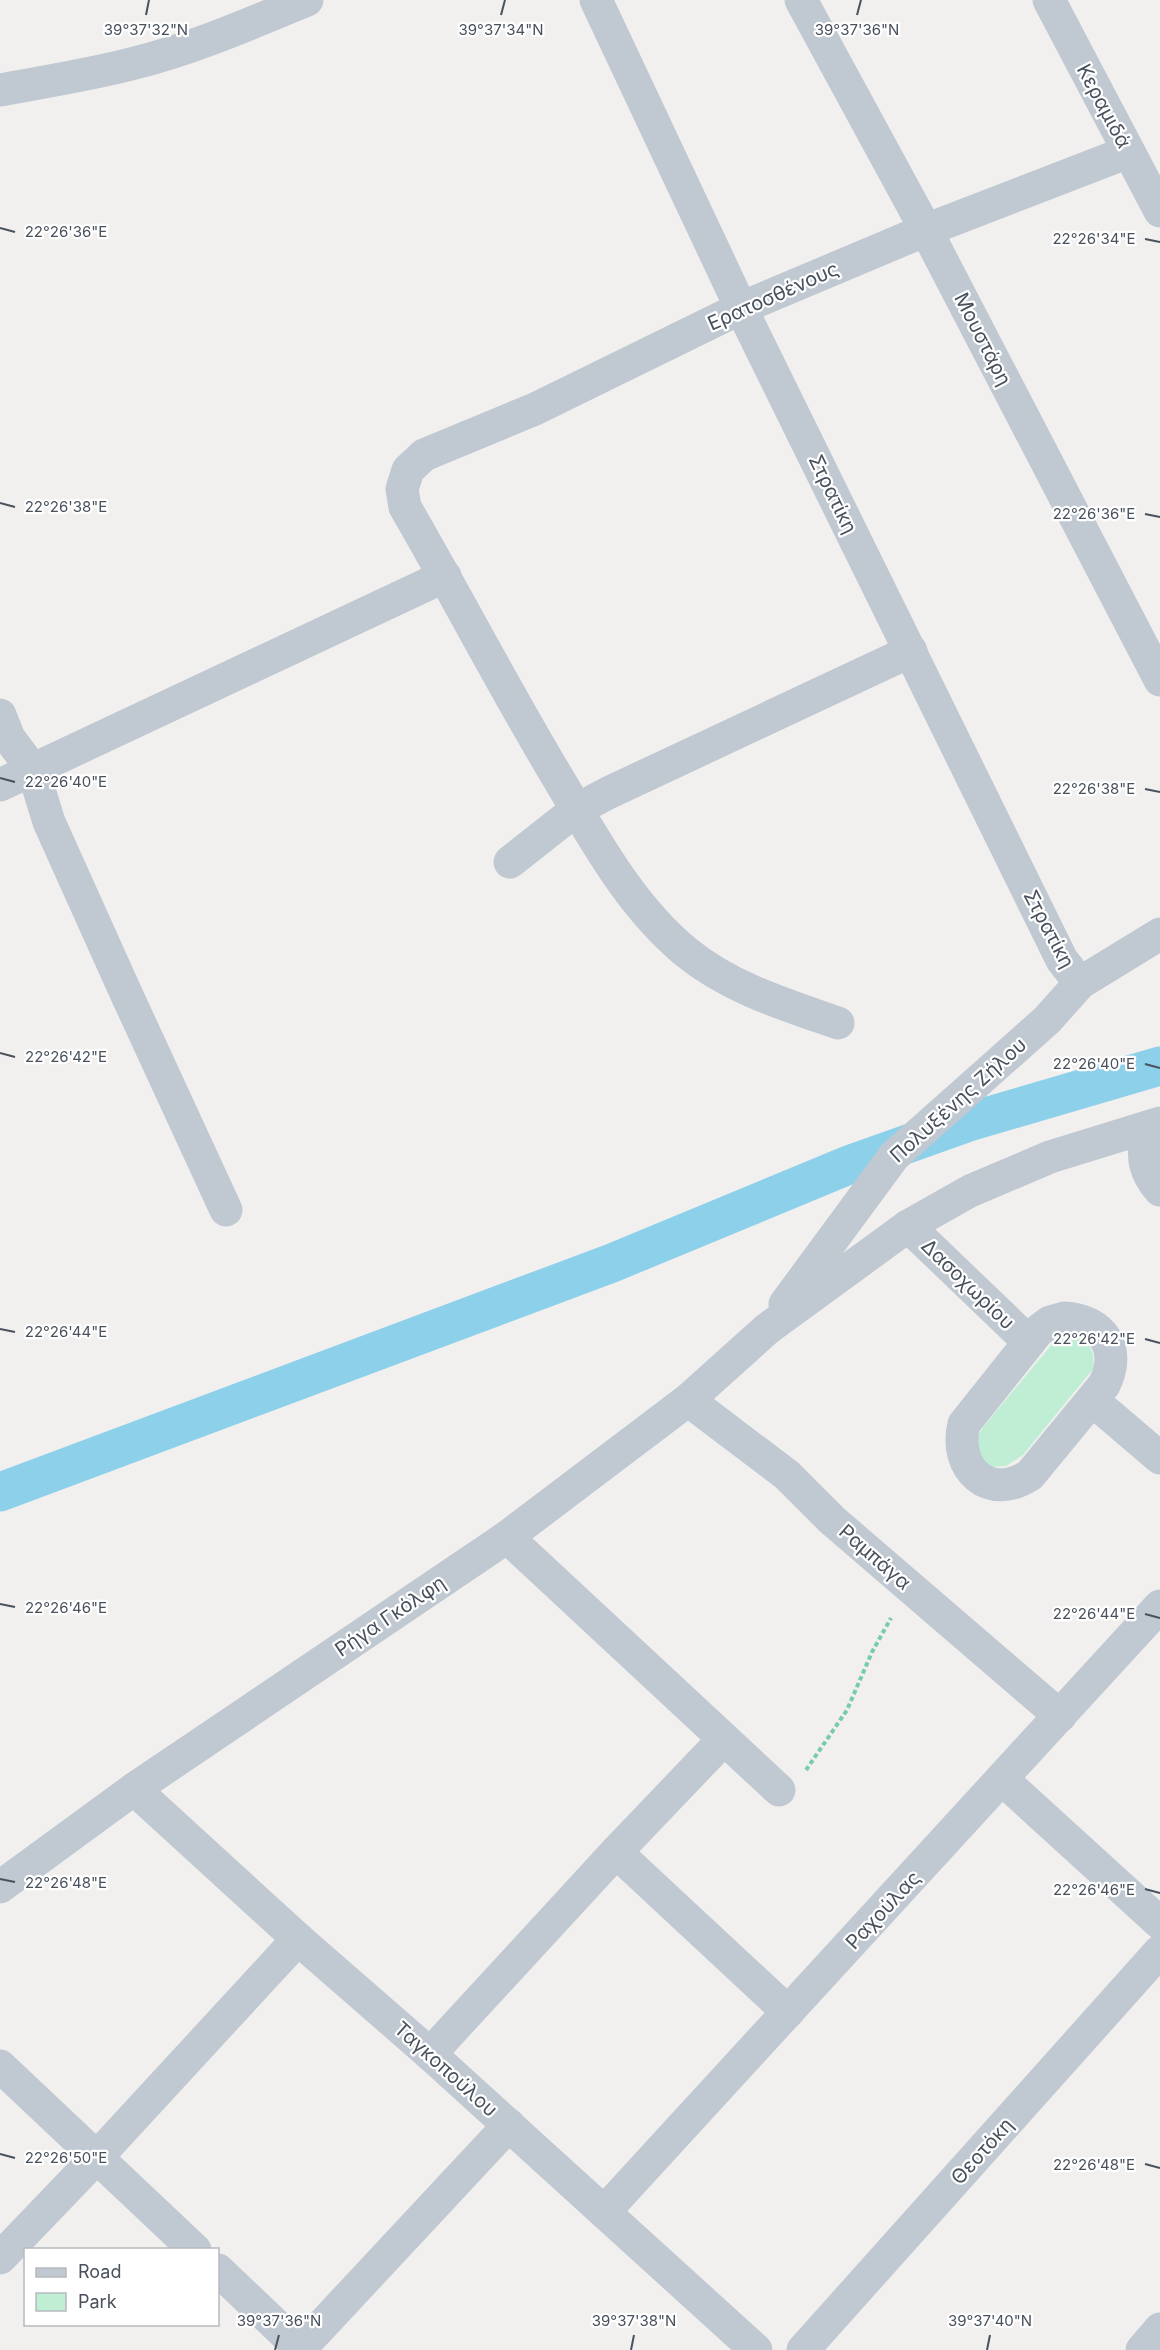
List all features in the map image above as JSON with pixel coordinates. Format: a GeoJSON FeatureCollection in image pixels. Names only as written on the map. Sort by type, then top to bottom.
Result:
{"type":"FeatureCollection","features":[{"type":"Feature","properties":{"kind":"street"},"geometry":{"type":"LineString","coordinates":[[0,90],[130,64],[172,52],[215,38],[307,0]]}},
{"type":"Feature","properties":{"kind":"street","name":"Στρατίκη"},"geometry":{"type":"LineString","coordinates":[[596,0],[741,308],[1062,960],[1080,983]]}},
{"type":"Feature","properties":{"kind":"street","name":"Κεραμιδά"},"geometry":{"type":"LineString","coordinates":[[1049,0],[1142,160],[1160,211]]}},
{"type":"Feature","properties":{"kind":"street","name":"Μουστάρη"},"geometry":{"type":"LineString","coordinates":[[813,4],[926,230],[1160,680]]}},
{"type":"Feature","properties":{"kind":"street","name":"Ερατοσθένους"},"geometry":{"type":"LineString","coordinates":[[445,576],[405,507],[402,489],[408,470],[424,455],[536,410],[741,308],[926,230],[1142,160]]}},
{"type":"Feature","properties":{"kind":"street"},"geometry":{"type":"LineString","coordinates":[[0,785],[445,576],[538,747],[628,891],[666,933],[714,972],[744,987],[838,1023]]}},
{"type":"Feature","properties":{"kind":"street"},"geometry":{"type":"LineString","coordinates":[[510,862],[576,810],[608,793],[911,651]]}},
{"type":"Feature","properties":{"kind":"street"},"geometry":{"type":"LineString","coordinates":[[0,715],[9,738],[33,770],[58,843],[226,1210]]}},
{"type":"Feature","properties":{"kind":"street","name":"Πολυξένης Ζήλου"},"geometry":{"type":"LineString","coordinates":[[767,1329],[894,1156],[1047,1020],[1080,983],[1160,934]]}},
{"type":"Feature","properties":{"kind":"street"},"geometry":{"type":"LineString","coordinates":[[1153,1126],[1144,1161],[1149,1177],[1160,1190]]}},
{"type":"Feature","properties":{"kind":"street"},"geometry":{"type":"LineString","coordinates":[[767,1329],[908,1226],[970,1191],[1050,1157],[1153,1126]]}},
{"type":"Feature","properties":{"kind":"street","name":"Δασοχωρίου"},"geometry":{"type":"LineString","coordinates":[[908,1226],[1029,1342]]}},
{"type":"Feature","properties":{"kind":"street"},"geometry":{"type":"LineString","coordinates":[[1064,1318],[1078,1319],[1092,1325],[1103,1334],[1110,1347],[1110,1374],[1104,1385],[1039,1466],[1020,1482],[996,1484],[974,1474],[962,1453],[960,1438],[964,1424],[1029,1342],[1050,1322],[1064,1318]]}},
{"type":"Feature","properties":{"kind":"street","name":"Ρήγα Γκόλφη"},"geometry":{"type":"LineString","coordinates":[[0,1887],[134,1789],[507,1537],[688,1400],[767,1329]]}},
{"type":"Feature","properties":{"kind":"street","name":"Ραμπάγα"},"geometry":{"type":"LineString","coordinates":[[688,1400],[787,1475],[832,1520],[1060,1716]]}},
{"type":"Feature","properties":{"kind":"street"},"geometry":{"type":"LineString","coordinates":[[1092,1400],[1160,1458]]}},
{"type":"Feature","properties":{"kind":"street"},"geometry":{"type":"LineString","coordinates":[[507,1537],[779,1791]]}},
{"type":"Feature","properties":{"kind":"street","name":"Ραχούλας"},"geometry":{"type":"LineString","coordinates":[[604,2212],[1003,1780],[1160,1606]]}},
{"type":"Feature","properties":{"kind":"street"},"geometry":{"type":"LineString","coordinates":[[430,2054],[616,1852],[724,1739]]}},
{"type":"Feature","properties":{"kind":"street"},"geometry":{"type":"LineString","coordinates":[[1003,1780],[1160,1923]]}},
{"type":"Feature","properties":{"kind":"street","name":"Ταγκοπούλου"},"geometry":{"type":"LineString","coordinates":[[134,1789],[298,1940],[430,2054],[756,2350]]}},
{"type":"Feature","properties":{"kind":"street"},"geometry":{"type":"LineString","coordinates":[[616,1852],[788,2012]]}},
{"type":"Feature","properties":{"kind":"street"},"geometry":{"type":"LineString","coordinates":[[0,2258],[298,1940]]}},
{"type":"Feature","properties":{"kind":"street","name":"Θεοτόκη"},"geometry":{"type":"LineString","coordinates":[[803,2350],[1160,1951]]}},
{"type":"Feature","properties":{"kind":"street"},"geometry":{"type":"LineString","coordinates":[[0,2066],[193,2248]]}},
{"type":"Feature","properties":{"kind":"street"},"geometry":{"type":"LineString","coordinates":[[219,2271],[301,2350],[509,2125]]}},
{"type":"Feature","properties":{"kind":"street"},"geometry":{"type":"LineString","coordinates":[[1142,2350],[1160,2329]]}},
{"type":"Feature","properties":{"kind":"path"},"geometry":{"type":"LineString","coordinates":[[779,1791],[809,1767],[847,1710],[872,1652],[891,1617],[917,1593]]}},
{"type":"Feature","properties":{"kind":"green space"},"geometry":{"type":"Polygon","coordinates":[[[1072,1335],[1083,1339],[1090,1347],[1094,1363],[1093,1369],[1023,1455],[1006,1466],[990,1467],[976,1454],[979,1434],[1053,1343],[1062,1337],[1072,1335]]]}},
{"type":"Feature","properties":{"kind":"waterway"},"geometry":{"type":"LineString","coordinates":[[0,1492],[612,1263],[851,1164],[972,1121],[1160,1066]]}}]}
